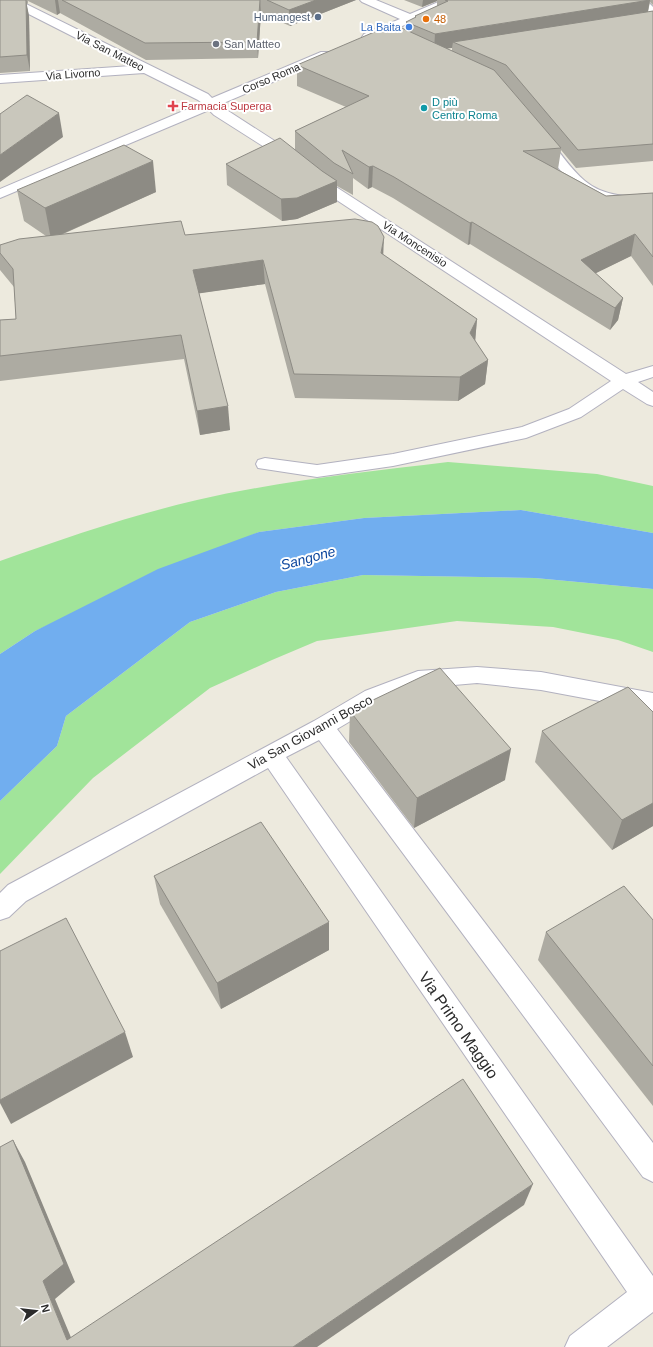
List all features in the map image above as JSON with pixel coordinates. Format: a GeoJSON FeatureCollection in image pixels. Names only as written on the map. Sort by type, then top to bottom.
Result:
{"type":"FeatureCollection","features":[{"type":"Feature","properties":{"kind":"street","name":"Via San Matteo"},"geometry":{"type":"LineString","coordinates":[[9,0],[203,97],[210,104]]}},
{"type":"Feature","properties":{"kind":"street"},"geometry":{"type":"LineString","coordinates":[[366,0],[411,19]]}},
{"type":"Feature","properties":{"kind":"street"},"geometry":{"type":"LineString","coordinates":[[353,43],[453,0]]}},
{"type":"Feature","properties":{"kind":"street"},"geometry":{"type":"LineString","coordinates":[[639,0],[651,18]]}},
{"type":"Feature","properties":{"kind":"street"},"geometry":{"type":"LineString","coordinates":[[379,32],[395,39]]}},
{"type":"Feature","properties":{"kind":"street","name":"Corso Roma"},"geometry":{"type":"LineString","coordinates":[[0,194],[334,51]]}},
{"type":"Feature","properties":{"kind":"street","name":"Via Livorno"},"geometry":{"type":"LineString","coordinates":[[0,79],[145,69]]}},
{"type":"Feature","properties":{"kind":"street","name":"Via Moncenisio"},"geometry":{"type":"LineString","coordinates":[[210,104],[227,118],[293,159],[328,188],[653,400]]}},
{"type":"Feature","properties":{"kind":"street"},"geometry":{"type":"LineString","coordinates":[[533,128],[583,186],[603,196],[615,199],[653,201]]}},
{"type":"Feature","properties":{"kind":"street"},"geometry":{"type":"LineString","coordinates":[[349,219],[373,217]]}},
{"type":"Feature","properties":{"kind":"street"},"geometry":{"type":"LineString","coordinates":[[265,464],[317,471],[393,460],[526,432],[575,413],[623,381],[653,371]]}},
{"type":"Feature","properties":{"kind":"street","name":"Via San Giovanni Bosco"},"geometry":{"type":"LineString","coordinates":[[0,909],[17,893],[322,727],[373,697],[418,680],[477,675],[541,681],[653,702]]}},
{"type":"Feature","properties":{"kind":"street"},"geometry":{"type":"LineString","coordinates":[[322,727],[653,1167]]}},
{"type":"Feature","properties":{"kind":"street","name":"Via Primo Maggio"},"geometry":{"type":"LineString","coordinates":[[271,754],[650,1294]]}},
{"type":"Feature","properties":{"kind":"street"},"geometry":{"type":"LineString","coordinates":[[581,1347],[650,1294]]}},
{"type":"Feature","properties":{"kind":"green space"},"geometry":{"type":"Polygon","coordinates":[[[448,462],[597,474],[653,486],[653,533],[521,510],[364,518],[259,532],[35,631],[0,654],[0,561],[122,520],[172,506],[228,493],[354,473],[448,462]]]}},
{"type":"Feature","properties":{"kind":"green space"},"geometry":{"type":"Polygon","coordinates":[[[363,575],[535,578],[653,589],[653,652],[618,640],[553,627],[457,621],[317,641],[210,688],[93,778],[0,874],[0,801],[57,746],[66,716],[190,622],[276,592],[363,575]]]}},
{"type":"Feature","properties":{"kind":"water","name":"Sangone"},"geometry":{"type":"Polygon","coordinates":[[[521,510],[653,533],[653,589],[535,578],[363,575],[276,592],[190,622],[66,716],[57,746],[0,801],[0,654],[35,631],[158,569],[259,532],[364,518],[521,510]]]}},
{"type":"Feature","properties":{"kind":"building"},"geometry":{"type":"Polygon","coordinates":[[[0,0],[26,0],[27,55],[0,57],[0,0]]]}},
{"type":"Feature","properties":{"kind":"building"},"geometry":{"type":"Polygon","coordinates":[[[62,0],[260,0],[257,42],[145,43],[62,0]]]}},
{"type":"Feature","properties":{"kind":"building"},"geometry":{"type":"Polygon","coordinates":[[[267,0],[316,0],[289,10],[267,0]]]}},
{"type":"Feature","properties":{"kind":"building"},"geometry":{"type":"Polygon","coordinates":[[[445,0],[650,0],[435,34],[406,22],[416,17],[415,16],[448,1],[445,0]]]}},
{"type":"Feature","properties":{"kind":"building"},"geometry":{"type":"Polygon","coordinates":[[[653,11],[653,144],[578,150],[506,65],[453,42],[653,11]]]}},
{"type":"Feature","properties":{"kind":"building"},"geometry":{"type":"Polygon","coordinates":[[[393,24],[494,70],[561,148],[523,151],[606,196],[653,193],[653,257],[635,234],[581,260],[623,298],[615,308],[472,222],[470,223],[394,177],[373,166],[369,167],[342,150],[353,174],[334,163],[295,131],[369,96],[297,65],[393,24]]]}},
{"type":"Feature","properties":{"kind":"building"},"geometry":{"type":"Polygon","coordinates":[[[27,95],[59,113],[0,155],[0,114],[27,95]]]}},
{"type":"Feature","properties":{"kind":"building"},"geometry":{"type":"Polygon","coordinates":[[[280,138],[337,181],[297,198],[281,199],[226,164],[280,138]]]}},
{"type":"Feature","properties":{"kind":"building"},"geometry":{"type":"Polygon","coordinates":[[[124,145],[153,161],[45,208],[17,190],[124,145]]]}},
{"type":"Feature","properties":{"kind":"building"},"geometry":{"type":"Polygon","coordinates":[[[355,219],[372,222],[378,226],[384,237],[381,253],[477,319],[470,333],[488,360],[460,377],[294,374],[263,260],[193,270],[228,406],[197,411],[181,335],[0,356],[0,320],[16,319],[13,269],[0,253],[0,245],[19,239],[181,221],[185,235],[355,219]]]}},
{"type":"Feature","properties":{"kind":"building"},"geometry":{"type":"Polygon","coordinates":[[[440,668],[511,749],[417,798],[350,711],[440,668]]]}},
{"type":"Feature","properties":{"kind":"building"},"geometry":{"type":"Polygon","coordinates":[[[628,687],[653,712],[653,803],[622,820],[542,731],[628,687]]]}},
{"type":"Feature","properties":{"kind":"building"},"geometry":{"type":"Polygon","coordinates":[[[261,822],[329,922],[217,983],[154,876],[261,822]]]}},
{"type":"Feature","properties":{"kind":"building"},"geometry":{"type":"Polygon","coordinates":[[[624,886],[653,920],[653,1066],[546,932],[624,886]]]}},
{"type":"Feature","properties":{"kind":"building"},"geometry":{"type":"Polygon","coordinates":[[[66,918],[125,1032],[0,1100],[0,951],[66,918]]]}},
{"type":"Feature","properties":{"kind":"building"},"geometry":{"type":"Polygon","coordinates":[[[463,1079],[533,1184],[293,1347],[0,1347],[0,1147],[13,1140],[64,1264],[43,1281],[67,1340],[463,1079]]]}},
{"type":"Feature","properties":{"kind":"place","name":"Humangest"},"geometry":{"type":"Point","coordinates":[318,17]}},
{"type":"Feature","properties":{"kind":"place","name":"48"},"geometry":{"type":"Point","coordinates":[426,19]}},
{"type":"Feature","properties":{"kind":"place","name":"La Baita"},"geometry":{"type":"Point","coordinates":[409,27]}},
{"type":"Feature","properties":{"kind":"place","name":"San Matteo"},"geometry":{"type":"Point","coordinates":[216,44]}},
{"type":"Feature","properties":{"kind":"place","name":"Farmacia Superga"},"geometry":{"type":"Point","coordinates":[173,106]}},
{"type":"Feature","properties":{"kind":"place","name":"D più Centro Roma"},"geometry":{"type":"Point","coordinates":[424,108]}}]}
